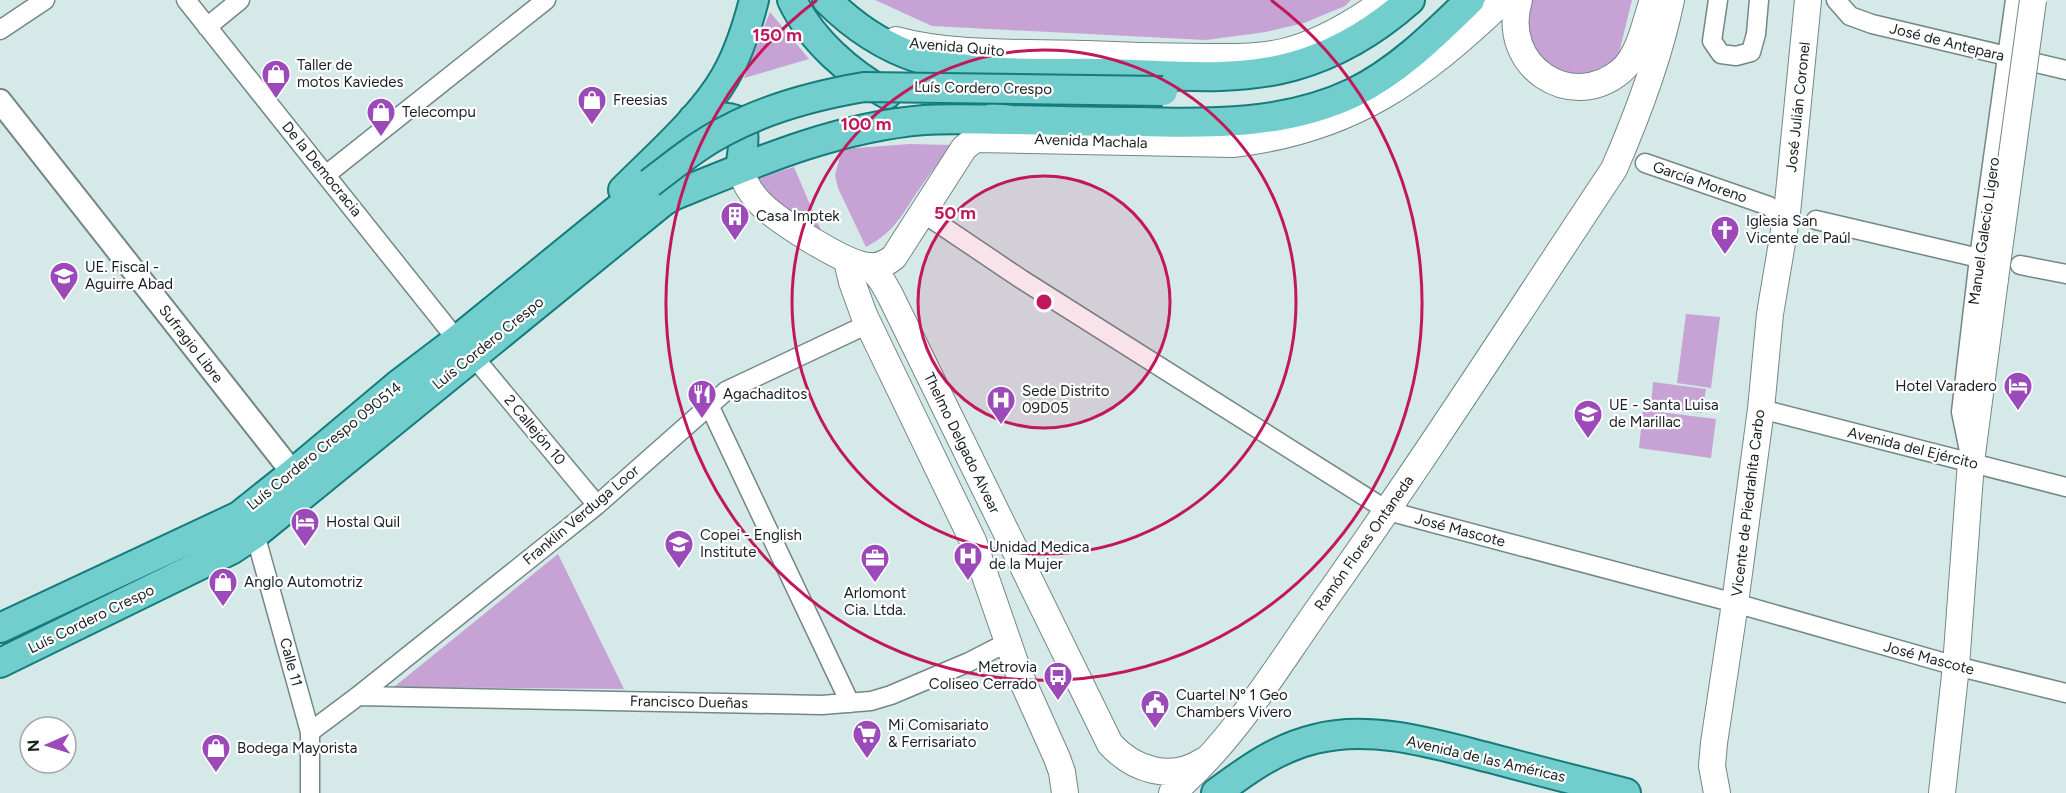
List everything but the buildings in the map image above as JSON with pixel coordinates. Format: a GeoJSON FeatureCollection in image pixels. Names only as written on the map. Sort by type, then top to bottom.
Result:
{"type":"FeatureCollection","features":[{"type":"Feature","properties":{"kind":"main road"},"geometry":{"type":"LineString","coordinates":[[558,256],[693,118],[724,79],[745,33],[754,0]]}},
{"type":"Feature","properties":{"kind":"main road","name":"Avenida Machala"},"geometry":{"type":"LineString","coordinates":[[792,0],[825,47],[858,76],[901,102],[927,110],[1012,120],[1217,122],[1275,117],[1299,112],[1353,92],[1396,66],[1432,37],[1470,0]]}},
{"type":"Feature","properties":{"kind":"main road"},"geometry":{"type":"LineString","coordinates":[[827,0],[853,24]]}},
{"type":"Feature","properties":{"kind":"main road","name":"Avenida Quito"},"geometry":{"type":"LineString","coordinates":[[853,24],[908,43],[942,48],[1160,57],[1236,57],[1283,52],[1305,46],[1349,25],[1384,0]]}},
{"type":"Feature","properties":{"kind":"main road","name":"Avenida Quito"},"geometry":{"type":"LineString","coordinates":[[853,24],[882,43],[920,59],[986,70],[1243,74],[1270,71],[1316,59],[1387,20],[1410,0]]}},
{"type":"Feature","properties":{"kind":"main road","name":"Luís Cordero Crespo"},"geometry":{"type":"LineString","coordinates":[[558,256],[692,152],[726,130],[779,107],[825,94],[874,87],[1210,92],[1265,89],[1320,76],[1343,66],[1388,38],[1432,0]]}},
{"type":"Feature","properties":{"kind":"main road","name":"Avenida Machala"},"geometry":{"type":"LineString","coordinates":[[858,264],[885,264],[894,257],[964,148],[975,139],[1233,144],[1269,139],[1333,121],[1382,98],[1419,74],[1504,0]]}},
{"type":"Feature","properties":{"kind":"main road"},"geometry":{"type":"LineString","coordinates":[[1518,0],[1514,15],[1515,33],[1525,58],[1547,79],[1580,86],[1610,79],[1623,70],[1634,54],[1653,0]]}},
{"type":"Feature","properties":{"kind":"main road","name":"Ramón Flores Ontaneda"},"geometry":{"type":"LineString","coordinates":[[1172,793],[1213,754],[1250,706],[1388,511],[1614,169],[1647,87],[1671,0]]}},
{"type":"Feature","properties":{"kind":"main road","name":"José Julián Coronel"},"geometry":{"type":"LineString","coordinates":[[1786,217],[1808,0]]}},
{"type":"Feature","properties":{"kind":"main road","name":"Manuel Galecio Ligero"},"geometry":{"type":"LineString","coordinates":[[1942,793],[1956,666],[1971,462],[2033,0]]}},
{"type":"Feature","properties":{"kind":"main road"},"geometry":{"type":"LineString","coordinates":[[693,118],[718,116],[731,117],[738,121],[744,131],[745,139],[740,169],[748,188],[765,208],[822,247],[858,264],[856,295],[973,541],[1018,671],[1057,758],[1065,793]]}},
{"type":"Feature","properties":{"kind":"main road","name":"Luís Cordero Crespo"},"geometry":{"type":"LineString","coordinates":[[0,663],[231,550],[255,534],[465,348],[675,195],[740,169],[824,140],[899,123],[927,120],[1012,120]]}},
{"type":"Feature","properties":{"kind":"main road","name":"Vicente de Piedrahíta Carbo"},"geometry":{"type":"LineString","coordinates":[[1717,793],[1712,766],[1714,742],[1761,409],[1770,314],[1786,217]]}},
{"type":"Feature","properties":{"kind":"main road","name":"Luís Cordero Crespo 090514"},"geometry":{"type":"LineString","coordinates":[[0,628],[239,516],[293,474],[399,384],[465,348],[558,256]]}},
{"type":"Feature","properties":{"kind":"main road","name":"Thelmo Delgado Alvear"},"geometry":{"type":"LineString","coordinates":[[858,264],[882,281],[890,295],[1110,744],[1129,761],[1153,771],[1167,772],[1196,765],[1213,754]]}},
{"type":"Feature","properties":{"kind":"main road","name":"Avenida de las Américas"},"geometry":{"type":"LineString","coordinates":[[1216,793],[1262,760],[1296,744],[1331,735],[1354,733],[1420,741],[1626,793]]}},
{"type":"Feature","properties":{"kind":"main road"},"geometry":{"type":"LineString","coordinates":[[1249,793],[1282,768],[1318,754],[1366,750],[1420,741]]}},
{"type":"Feature","properties":{"kind":"street"},"geometry":{"type":"LineString","coordinates":[[0,30],[45,0]]}},
{"type":"Feature","properties":{"kind":"street","name":"De la Democracia"},"geometry":{"type":"LineString","coordinates":[[186,0],[465,348]]}},
{"type":"Feature","properties":{"kind":"street"},"geometry":{"type":"LineString","coordinates":[[207,27],[240,0]]}},
{"type":"Feature","properties":{"kind":"street"},"geometry":{"type":"LineString","coordinates":[[327,174],[546,0]]}},
{"type":"Feature","properties":{"kind":"street"},"geometry":{"type":"LineString","coordinates":[[1718,0],[1712,41],[1721,54],[1736,56],[1751,52],[1756,34],[1759,0]]}},
{"type":"Feature","properties":{"kind":"street","name":"José de Antepara"},"geometry":{"type":"LineString","coordinates":[[1836,0],[1850,16],[1872,24],[2066,70]]}},
{"type":"Feature","properties":{"kind":"street","name":"Manuel Galecio Ligero"},"geometry":{"type":"LineString","coordinates":[[1971,462],[1961,412],[1979,258],[2015,0]]}},
{"type":"Feature","properties":{"kind":"street","name":"Sufragio Libre"},"geometry":{"type":"LineString","coordinates":[[0,101],[293,474]]}},
{"type":"Feature","properties":{"kind":"street","name":"García Moreno"},"geometry":{"type":"LineString","coordinates":[[1645,163],[1769,206],[1786,217]]}},
{"type":"Feature","properties":{"kind":"street","name":"José Mascote"},"geometry":{"type":"LineString","coordinates":[[923,213],[1021,279],[1388,511],[1735,603],[1956,666],[2066,693]]}},
{"type":"Feature","properties":{"kind":"street"},"geometry":{"type":"LineString","coordinates":[[1816,220],[1979,258]]}},
{"type":"Feature","properties":{"kind":"street"},"geometry":{"type":"LineString","coordinates":[[2020,265],[2066,274]]}},
{"type":"Feature","properties":{"kind":"street","name":"Franklin Verduga Loor"},"geometry":{"type":"LineString","coordinates":[[309,732],[358,696],[597,505],[726,391],[868,324]]}},
{"type":"Feature","properties":{"kind":"street","name":"2 Callejón 10"},"geometry":{"type":"LineString","coordinates":[[465,348],[597,505]]}},
{"type":"Feature","properties":{"kind":"street"},"geometry":{"type":"LineString","coordinates":[[709,405],[850,703]]}},
{"type":"Feature","properties":{"kind":"street","name":"Avenida del Ejército"},"geometry":{"type":"LineString","coordinates":[[1761,409],[2066,486]]}},
{"type":"Feature","properties":{"kind":"street","name":"Calle 11"},"geometry":{"type":"LineString","coordinates":[[255,534],[309,732],[310,793]]}},
{"type":"Feature","properties":{"kind":"street","name":"Francisco Dueñas"},"geometry":{"type":"LineString","coordinates":[[358,696],[810,705],[850,703],[871,701],[891,695],[969,662],[1008,642]]}},
{"type":"Feature","properties":{"kind":"shaded area"},"geometry":{"type":"Polygon","coordinates":[[[875,0],[1351,0],[1345,6],[1304,23],[1266,32],[1206,40],[932,26],[875,0]]]}},
{"type":"Feature","properties":{"kind":"shaded area"},"geometry":{"type":"Polygon","coordinates":[[[1530,0],[1632,0],[1616,65],[1567,82],[1525,46],[1530,0]]]}},
{"type":"Feature","properties":{"kind":"shaded area"},"geometry":{"type":"Polygon","coordinates":[[[770,12],[809,59],[744,78],[770,12]]]}},
{"type":"Feature","properties":{"kind":"shaded area"},"geometry":{"type":"Polygon","coordinates":[[[910,144],[952,145],[898,221],[885,235],[866,247],[838,188],[835,175],[842,149],[910,144]]]}},
{"type":"Feature","properties":{"kind":"shaded area"},"geometry":{"type":"Polygon","coordinates":[[[794,167],[823,235],[771,205],[757,178],[794,167]]]}},
{"type":"Feature","properties":{"kind":"shaded area"},"geometry":{"type":"Polygon","coordinates":[[[1686,314],[1720,317],[1711,388],[1677,383],[1686,314]]]}},
{"type":"Feature","properties":{"kind":"shaded area"},"geometry":{"type":"Polygon","coordinates":[[[1653,382],[1706,389],[1702,413],[1651,408],[1653,382]]]}},
{"type":"Feature","properties":{"kind":"shaded area"},"geometry":{"type":"Polygon","coordinates":[[[1643,410],[1716,419],[1711,458],[1639,448],[1643,410]]]}},
{"type":"Feature","properties":{"kind":"shaded area"},"geometry":{"type":"Polygon","coordinates":[[[558,554],[624,689],[394,687],[558,554]]]}},
{"type":"Feature","properties":{"kind":"place","name":"Taller de motos Kaviedes"},"geometry":{"type":"Point","coordinates":[276,100]}},
{"type":"Feature","properties":{"kind":"place","name":"Freesias"},"geometry":{"type":"Point","coordinates":[592,126]}},
{"type":"Feature","properties":{"kind":"place","name":"Telecompu"},"geometry":{"type":"Point","coordinates":[381,138]}},
{"type":"Feature","properties":{"kind":"place","name":"Casa Imptek"},"geometry":{"type":"Point","coordinates":[735,242]}},
{"type":"Feature","properties":{"kind":"place","name":"Iglesia San Vicente de Paúl"},"geometry":{"type":"Point","coordinates":[1725,256]}},
{"type":"Feature","properties":{"kind":"place","name":"UE. Fiscal - Aguirre Abad"},"geometry":{"type":"Point","coordinates":[64,302]}},
{"type":"Feature","properties":{"kind":"place","name":"Hotel Varadero"},"geometry":{"type":"Point","coordinates":[2018,412]}},
{"type":"Feature","properties":{"kind":"place","name":"Agachaditos"},"geometry":{"type":"Point","coordinates":[702,420]}},
{"type":"Feature","properties":{"kind":"place","name":"Sede Distrito 09D05"},"geometry":{"type":"Point","coordinates":[1001,426]}},
{"type":"Feature","properties":{"kind":"place","name":"UE - Santa Luisa de Marillac"},"geometry":{"type":"Point","coordinates":[1588,440]}},
{"type":"Feature","properties":{"kind":"place","name":"Hostal Quil"},"geometry":{"type":"Point","coordinates":[305,548]}},
{"type":"Feature","properties":{"kind":"place","name":"Copei - English Institute"},"geometry":{"type":"Point","coordinates":[679,570]}},
{"type":"Feature","properties":{"kind":"place","name":"Unidad Medica de la Mujer"},"geometry":{"type":"Point","coordinates":[968,582]}},
{"type":"Feature","properties":{"kind":"place","name":"Arlomont Cia. Ltda."},"geometry":{"type":"Point","coordinates":[875,584]}},
{"type":"Feature","properties":{"kind":"place","name":"Anglo Automotriz"},"geometry":{"type":"Point","coordinates":[223,608]}},
{"type":"Feature","properties":{"kind":"place","name":"Metrovia Coliseo Cerrado"},"geometry":{"type":"Point","coordinates":[1058,702]}},
{"type":"Feature","properties":{"kind":"place","name":"Cuartel Nº 1 Geo Chambers Vivero"},"geometry":{"type":"Point","coordinates":[1155,730]}},
{"type":"Feature","properties":{"kind":"place","name":"Mi Comisariato & Ferrisariato"},"geometry":{"type":"Point","coordinates":[867,760]}},
{"type":"Feature","properties":{"kind":"place","name":"Bodega Mayorista"},"geometry":{"type":"Point","coordinates":[216,774]}}]}
